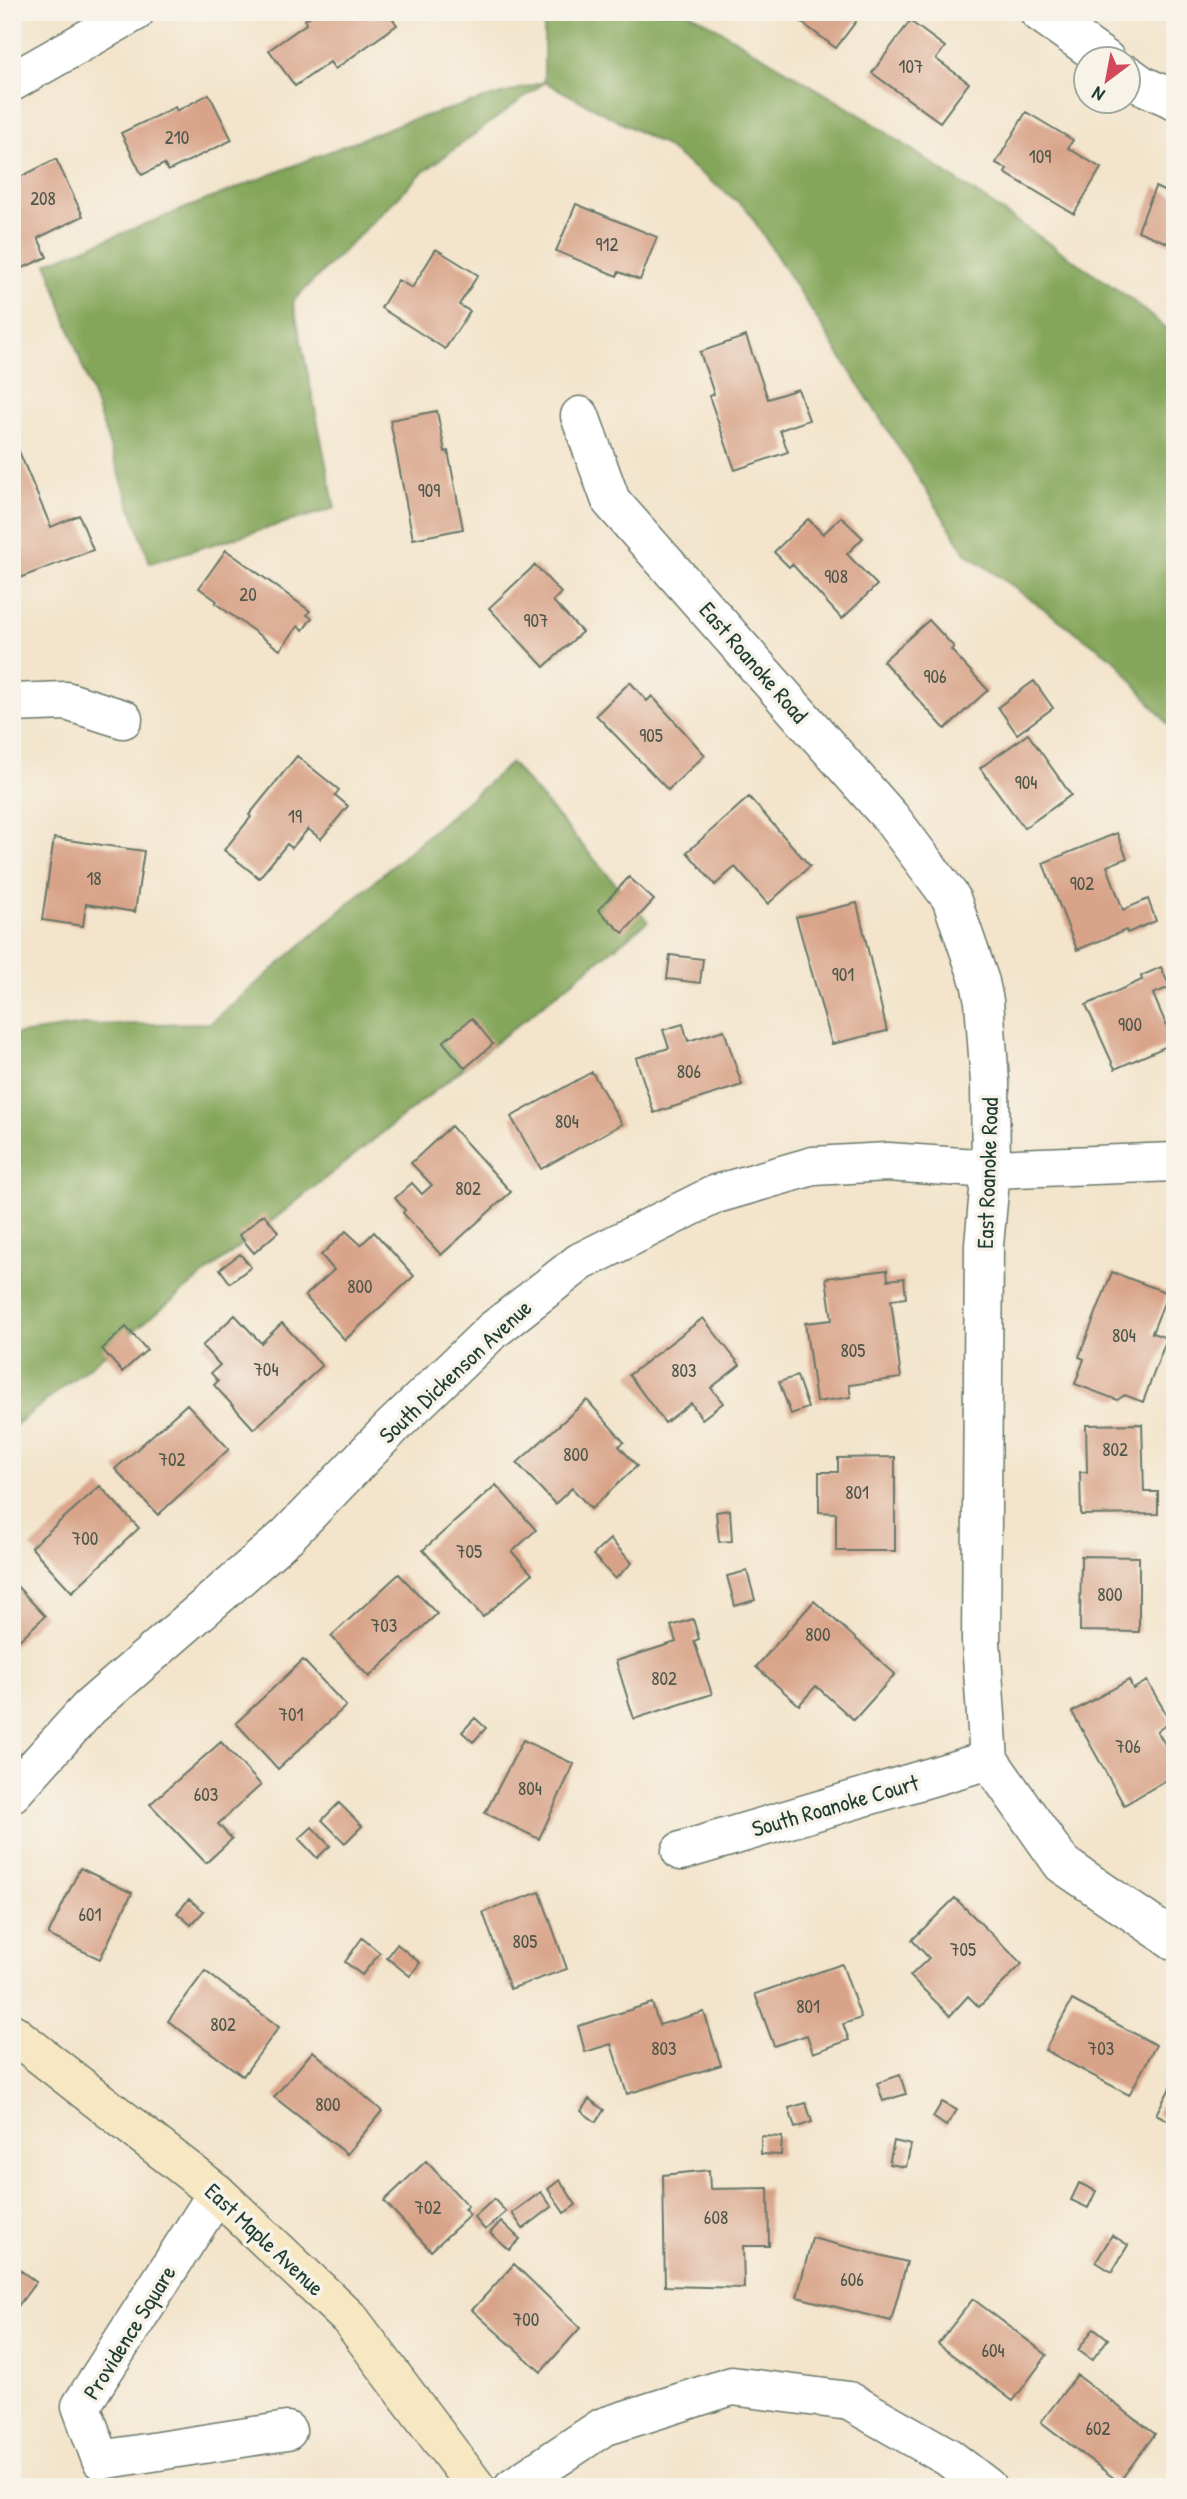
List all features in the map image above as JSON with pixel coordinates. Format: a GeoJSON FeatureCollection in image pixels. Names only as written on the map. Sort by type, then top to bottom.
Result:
{"type":"FeatureCollection","features":[{"type":"Feature","properties":{"kind":"main road","name":"East Maple Avenue"},"geometry":{"type":"LineString","coordinates":[[12,2033],[217,2193],[350,2319],[476,2487]]}},
{"type":"Feature","properties":{"kind":"street"},"geometry":{"type":"LineString","coordinates":[[12,82],[135,12]]}},
{"type":"Feature","properties":{"kind":"street"},"geometry":{"type":"LineString","coordinates":[[1039,12],[1086,46]]}},
{"type":"Feature","properties":{"kind":"street"},"geometry":{"type":"LineString","coordinates":[[1142,85],[1175,100]]}},
{"type":"Feature","properties":{"kind":"street","name":"East Roanoke Road"},"geometry":{"type":"LineString","coordinates":[[580,416],[611,501],[891,818],[951,898],[980,982],[990,1082],[991,1169],[984,1245],[981,1642],[989,1760]]}},
{"type":"Feature","properties":{"kind":"street"},"geometry":{"type":"LineString","coordinates":[[12,703],[66,701],[122,719]]}},
{"type":"Feature","properties":{"kind":"street","name":"South Dickenson Avenue"},"geometry":{"type":"LineString","coordinates":[[12,1793],[89,1708],[286,1536],[392,1427],[492,1331],[580,1262],[716,1194],[813,1166],[888,1162],[991,1169],[1175,1162]]}},
{"type":"Feature","properties":{"kind":"street"},"geometry":{"type":"LineString","coordinates":[[989,1760],[1062,1864],[1175,1941]]}},
{"type":"Feature","properties":{"kind":"street","name":"South Roanoke Court"},"geometry":{"type":"LineString","coordinates":[[681,1851],[989,1760]]}},
{"type":"Feature","properties":{"kind":"street","name":"Providence Square"},"geometry":{"type":"LineString","coordinates":[[217,2193],[81,2406],[101,2460],[287,2431]]}},
{"type":"Feature","properties":{"kind":"street"},"geometry":{"type":"LineString","coordinates":[[513,2487],[603,2427],[732,2386],[849,2401],[947,2457],[988,2487]]}},
{"type":"Feature","properties":{"kind":"green space"},"geometry":{"type":"Polygon","coordinates":[[[544,12],[687,12],[703,20],[862,116],[1128,297],[1175,336],[1175,733],[1116,661],[966,553],[746,208],[662,144],[545,82],[422,173],[293,301],[335,508],[150,563],[47,263],[404,122],[544,82],[544,12]]]}},
{"type":"Feature","properties":{"kind":"green space"},"geometry":{"type":"Polygon","coordinates":[[[511,763],[648,921],[12,1428],[12,1035],[84,1025],[211,1023],[511,763]]]}},
{"type":"Feature","properties":{"kind":"building"},"geometry":{"type":"Polygon","coordinates":[[[316,12],[388,12],[397,25],[335,69],[330,62],[295,86],[269,50],[306,24],[305,20],[316,12]]]}},
{"type":"Feature","properties":{"kind":"building"},"geometry":{"type":"Polygon","coordinates":[[[794,12],[863,12],[836,48],[801,22],[803,19],[794,12]]]}},
{"type":"Feature","properties":{"kind":"building"},"geometry":{"type":"Polygon","coordinates":[[[910,21],[945,47],[936,59],[969,83],[940,122],[872,73],[910,21]]]}},
{"type":"Feature","properties":{"kind":"building"},"geometry":{"type":"Polygon","coordinates":[[[209,94],[232,140],[168,171],[164,164],[142,175],[121,133],[175,107],[177,111],[209,94]]]}},
{"type":"Feature","properties":{"kind":"building"},"geometry":{"type":"Polygon","coordinates":[[[1026,112],[1073,140],[1068,148],[1101,168],[1074,214],[1005,173],[1007,169],[996,163],[1026,112]]]}},
{"type":"Feature","properties":{"kind":"building"},"geometry":{"type":"Polygon","coordinates":[[[56,159],[83,216],[38,238],[47,257],[12,273],[12,181],[56,159]]]}},
{"type":"Feature","properties":{"kind":"building"},"geometry":{"type":"Polygon","coordinates":[[[1155,187],[1175,196],[1175,246],[1138,231],[1155,187]]]}},
{"type":"Feature","properties":{"kind":"building"},"geometry":{"type":"Polygon","coordinates":[[[576,204],[657,237],[640,280],[619,272],[617,276],[556,251],[576,204]]]}},
{"type":"Feature","properties":{"kind":"building"},"geometry":{"type":"Polygon","coordinates":[[[436,249],[478,275],[459,305],[470,311],[445,349],[381,308],[398,280],[412,288],[436,249]]]}},
{"type":"Feature","properties":{"kind":"building"},"geometry":{"type":"Polygon","coordinates":[[[746,336],[768,399],[798,389],[809,420],[780,430],[788,452],[735,470],[709,396],[714,394],[700,352],[746,336]]]}},
{"type":"Feature","properties":{"kind":"building"},"geometry":{"type":"Polygon","coordinates":[[[437,411],[445,452],[448,451],[463,529],[413,539],[390,420],[437,411]]]}},
{"type":"Feature","properties":{"kind":"building"},"geometry":{"type":"Polygon","coordinates":[[[12,435],[51,527],[79,515],[93,550],[17,579],[12,568],[12,435]]]}},
{"type":"Feature","properties":{"kind":"building"},"geometry":{"type":"Polygon","coordinates":[[[841,517],[863,538],[847,554],[877,585],[842,619],[792,564],[789,567],[774,552],[808,519],[823,534],[841,517]]]}},
{"type":"Feature","properties":{"kind":"building"},"geometry":{"type":"Polygon","coordinates":[[[226,550],[310,611],[307,615],[312,618],[303,630],[298,626],[280,650],[215,603],[217,601],[199,588],[226,550]]]}},
{"type":"Feature","properties":{"kind":"building"},"geometry":{"type":"Polygon","coordinates":[[[535,565],[561,593],[553,601],[582,632],[544,667],[489,608],[535,565]]]}},
{"type":"Feature","properties":{"kind":"building"},"geometry":{"type":"Polygon","coordinates":[[[929,620],[954,647],[951,650],[988,690],[945,729],[883,661],[929,620]]]}},
{"type":"Feature","properties":{"kind":"building"},"geometry":{"type":"Polygon","coordinates":[[[1034,681],[1053,708],[1017,734],[998,707],[1034,681]]]}},
{"type":"Feature","properties":{"kind":"building"},"geometry":{"type":"Polygon","coordinates":[[[630,682],[647,701],[652,696],[705,755],[668,790],[596,715],[630,682]]]}},
{"type":"Feature","properties":{"kind":"building"},"geometry":{"type":"Polygon","coordinates":[[[1028,734],[1071,795],[1024,828],[980,768],[1028,734]]]}},
{"type":"Feature","properties":{"kind":"building"},"geometry":{"type":"Polygon","coordinates":[[[297,756],[339,790],[335,795],[348,806],[321,839],[308,829],[292,848],[287,844],[259,878],[224,850],[297,756]]]}},
{"type":"Feature","properties":{"kind":"building"},"geometry":{"type":"Polygon","coordinates":[[[749,797],[810,866],[768,904],[735,867],[715,885],[687,852],[749,797]]]}},
{"type":"Feature","properties":{"kind":"building"},"geometry":{"type":"Polygon","coordinates":[[[1117,833],[1127,858],[1107,866],[1123,910],[1148,899],[1156,921],[1077,950],[1043,863],[1117,833]]]}},
{"type":"Feature","properties":{"kind":"building"},"geometry":{"type":"Polygon","coordinates":[[[54,838],[144,851],[135,912],[86,904],[83,926],[42,920],[54,838]]]}},
{"type":"Feature","properties":{"kind":"building"},"geometry":{"type":"Polygon","coordinates":[[[629,877],[654,900],[623,933],[598,910],[629,877]]]}},
{"type":"Feature","properties":{"kind":"building"},"geometry":{"type":"Polygon","coordinates":[[[857,903],[887,1031],[832,1044],[796,917],[857,903]]]}},
{"type":"Feature","properties":{"kind":"building"},"geometry":{"type":"Polygon","coordinates":[[[670,955],[703,959],[700,983],[667,979],[670,955]]]}},
{"type":"Feature","properties":{"kind":"building"},"geometry":{"type":"Polygon","coordinates":[[[1161,967],[1170,987],[1153,994],[1174,1043],[1115,1069],[1086,1005],[1142,980],[1141,976],[1161,967]]]}},
{"type":"Feature","properties":{"kind":"building"},"geometry":{"type":"Polygon","coordinates":[[[472,1018],[493,1044],[465,1068],[443,1042],[472,1018]]]}},
{"type":"Feature","properties":{"kind":"building"},"geometry":{"type":"Polygon","coordinates":[[[683,1024],[688,1041],[724,1030],[742,1085],[654,1113],[636,1058],[669,1048],[663,1030],[683,1024]]]}},
{"type":"Feature","properties":{"kind":"building"},"geometry":{"type":"Polygon","coordinates":[[[592,1072],[622,1124],[541,1169],[511,1117],[592,1072]]]}},
{"type":"Feature","properties":{"kind":"building"},"geometry":{"type":"Polygon","coordinates":[[[451,1126],[511,1192],[441,1255],[403,1213],[405,1210],[395,1198],[412,1183],[422,1194],[432,1185],[411,1163],[451,1126]]]}},
{"type":"Feature","properties":{"kind":"building"},"geometry":{"type":"Polygon","coordinates":[[[264,1214],[278,1232],[254,1253],[239,1235],[264,1214]]]}},
{"type":"Feature","properties":{"kind":"building"},"geometry":{"type":"Polygon","coordinates":[[[346,1231],[361,1245],[374,1232],[414,1276],[345,1340],[305,1296],[334,1270],[321,1255],[346,1231]]]}},
{"type":"Feature","properties":{"kind":"building"},"geometry":{"type":"Polygon","coordinates":[[[240,1254],[251,1267],[230,1283],[220,1269],[240,1254]]]}},
{"type":"Feature","properties":{"kind":"building"},"geometry":{"type":"Polygon","coordinates":[[[887,1270],[888,1280],[904,1278],[906,1298],[891,1300],[901,1378],[849,1385],[851,1397],[816,1402],[805,1323],[832,1320],[826,1278],[887,1270]]]}},
{"type":"Feature","properties":{"kind":"building"},"geometry":{"type":"Polygon","coordinates":[[[1112,1272],[1168,1293],[1152,1333],[1167,1338],[1143,1402],[1125,1395],[1117,1400],[1075,1384],[1084,1359],[1079,1357],[1112,1272]]]}},
{"type":"Feature","properties":{"kind":"building"},"geometry":{"type":"Polygon","coordinates":[[[235,1315],[261,1343],[282,1323],[322,1366],[254,1429],[214,1385],[218,1381],[211,1373],[220,1365],[202,1346],[235,1315]]]}},
{"type":"Feature","properties":{"kind":"building"},"geometry":{"type":"Polygon","coordinates":[[[703,1318],[740,1365],[711,1388],[723,1403],[702,1419],[691,1403],[665,1423],[629,1375],[703,1318]]]}},
{"type":"Feature","properties":{"kind":"building"},"geometry":{"type":"Polygon","coordinates":[[[126,1327],[147,1350],[122,1372],[102,1349],[126,1327]]]}},
{"type":"Feature","properties":{"kind":"building"},"geometry":{"type":"Polygon","coordinates":[[[797,1376],[808,1408],[791,1414],[779,1382],[797,1376]]]}},
{"type":"Feature","properties":{"kind":"building"},"geometry":{"type":"Polygon","coordinates":[[[587,1400],[624,1442],[619,1446],[637,1466],[591,1509],[572,1488],[555,1504],[517,1463],[587,1400]]]}},
{"type":"Feature","properties":{"kind":"building"},"geometry":{"type":"Polygon","coordinates":[[[187,1404],[229,1449],[158,1515],[115,1469],[187,1404]]]}},
{"type":"Feature","properties":{"kind":"building"},"geometry":{"type":"Polygon","coordinates":[[[1142,1424],[1144,1492],[1158,1492],[1158,1514],[1081,1515],[1080,1472],[1087,1472],[1086,1425],[1142,1424]]]}},
{"type":"Feature","properties":{"kind":"building"},"geometry":{"type":"Polygon","coordinates":[[[895,1457],[895,1551],[836,1551],[836,1513],[819,1512],[819,1472],[838,1472],[838,1458],[895,1457]]]}},
{"type":"Feature","properties":{"kind":"building"},"geometry":{"type":"Polygon","coordinates":[[[496,1485],[536,1530],[512,1552],[532,1574],[483,1617],[423,1550],[496,1485]]]}},
{"type":"Feature","properties":{"kind":"building"},"geometry":{"type":"Polygon","coordinates":[[[100,1486],[139,1528],[72,1592],[31,1547],[100,1486]]]}},
{"type":"Feature","properties":{"kind":"building"},"geometry":{"type":"Polygon","coordinates":[[[730,1510],[732,1541],[719,1542],[716,1512],[730,1510]]]}},
{"type":"Feature","properties":{"kind":"building"},"geometry":{"type":"Polygon","coordinates":[[[610,1539],[632,1563],[615,1579],[593,1555],[610,1539]]]}},
{"type":"Feature","properties":{"kind":"building"},"geometry":{"type":"Polygon","coordinates":[[[1081,1556],[1139,1557],[1139,1632],[1080,1631],[1081,1556]]]}},
{"type":"Feature","properties":{"kind":"building"},"geometry":{"type":"Polygon","coordinates":[[[747,1571],[755,1600],[735,1606],[727,1576],[747,1571]]]}},
{"type":"Feature","properties":{"kind":"building"},"geometry":{"type":"Polygon","coordinates":[[[399,1574],[437,1614],[369,1677],[331,1636],[399,1574]]]}},
{"type":"Feature","properties":{"kind":"building"},"geometry":{"type":"Polygon","coordinates":[[[12,1581],[45,1616],[12,1647],[12,1581]]]}},
{"type":"Feature","properties":{"kind":"building"},"geometry":{"type":"Polygon","coordinates":[[[814,1601],[895,1674],[854,1720],[816,1686],[799,1705],[756,1667],[814,1601]]]}},
{"type":"Feature","properties":{"kind":"building"},"geometry":{"type":"Polygon","coordinates":[[[693,1619],[699,1639],[694,1641],[712,1694],[634,1719],[616,1661],[676,1642],[671,1626],[693,1619]]]}},
{"type":"Feature","properties":{"kind":"building"},"geometry":{"type":"Polygon","coordinates":[[[303,1660],[346,1706],[278,1769],[236,1723],[303,1660]]]}},
{"type":"Feature","properties":{"kind":"building"},"geometry":{"type":"Polygon","coordinates":[[[1129,1680],[1133,1689],[1147,1681],[1171,1722],[1157,1731],[1175,1761],[1175,1775],[1124,1805],[1072,1712],[1129,1680]]]}},
{"type":"Feature","properties":{"kind":"building"},"geometry":{"type":"Polygon","coordinates":[[[475,1718],[486,1728],[473,1742],[462,1732],[475,1718]]]}},
{"type":"Feature","properties":{"kind":"building"},"geometry":{"type":"Polygon","coordinates":[[[523,1740],[574,1764],[539,1839],[485,1813],[523,1740]]]}},
{"type":"Feature","properties":{"kind":"building"},"geometry":{"type":"Polygon","coordinates":[[[221,1742],[261,1785],[218,1824],[232,1839],[206,1863],[150,1804],[221,1742]]]}},
{"type":"Feature","properties":{"kind":"building"},"geometry":{"type":"Polygon","coordinates":[[[339,1803],[362,1826],[345,1843],[322,1820],[339,1803]]]}},
{"type":"Feature","properties":{"kind":"building"},"geometry":{"type":"Polygon","coordinates":[[[312,1827],[330,1846],[317,1858],[299,1839],[312,1827]]]}},
{"type":"Feature","properties":{"kind":"building"},"geometry":{"type":"Polygon","coordinates":[[[80,1868],[132,1893],[100,1959],[48,1935],[80,1868]]]}},
{"type":"Feature","properties":{"kind":"building"},"geometry":{"type":"Polygon","coordinates":[[[540,1892],[567,1969],[510,1989],[483,1912],[540,1892]]]}},
{"type":"Feature","properties":{"kind":"building"},"geometry":{"type":"Polygon","coordinates":[[[955,1898],[1022,1964],[979,2007],[968,1996],[950,2016],[910,1976],[929,1958],[912,1940],[955,1898]]]}},
{"type":"Feature","properties":{"kind":"building"},"geometry":{"type":"Polygon","coordinates":[[[189,1899],[204,1911],[191,1925],[177,1913],[189,1899]]]}},
{"type":"Feature","properties":{"kind":"building"},"geometry":{"type":"Polygon","coordinates":[[[362,1938],[380,1953],[362,1975],[345,1962],[362,1938]]]}},
{"type":"Feature","properties":{"kind":"building"},"geometry":{"type":"Polygon","coordinates":[[[397,1944],[420,1963],[410,1976],[387,1958],[397,1944]]]}},
{"type":"Feature","properties":{"kind":"building"},"geometry":{"type":"Polygon","coordinates":[[[842,1964],[861,2018],[843,2024],[849,2040],[813,2053],[807,2035],[774,2046],[755,1994],[842,1964]]]}},
{"type":"Feature","properties":{"kind":"building"},"geometry":{"type":"Polygon","coordinates":[[[205,1971],[279,2027],[243,2076],[168,2021],[205,1971]]]}},
{"type":"Feature","properties":{"kind":"building"},"geometry":{"type":"Polygon","coordinates":[[[1072,2000],[1156,2045],[1129,2095],[1045,2050],[1072,2000]]]}},
{"type":"Feature","properties":{"kind":"building"},"geometry":{"type":"Polygon","coordinates":[[[652,2003],[659,2025],[704,2012],[721,2065],[627,2094],[611,2044],[585,2052],[578,2026],[652,2003]]]}},
{"type":"Feature","properties":{"kind":"building"},"geometry":{"type":"Polygon","coordinates":[[[313,2051],[382,2111],[347,2154],[274,2097],[313,2051]]]}},
{"type":"Feature","properties":{"kind":"building"},"geometry":{"type":"Polygon","coordinates":[[[900,2075],[906,2094],[883,2101],[877,2083],[900,2075]]]}},
{"type":"Feature","properties":{"kind":"building"},"geometry":{"type":"Polygon","coordinates":[[[1175,2079],[1175,2124],[1156,2114],[1175,2079]]]}},
{"type":"Feature","properties":{"kind":"building"},"geometry":{"type":"Polygon","coordinates":[[[589,2099],[604,2110],[596,2122],[581,2111],[589,2099]]]}},
{"type":"Feature","properties":{"kind":"building"},"geometry":{"type":"Polygon","coordinates":[[[942,2102],[957,2110],[946,2126],[933,2117],[942,2102]]]}},
{"type":"Feature","properties":{"kind":"building"},"geometry":{"type":"Polygon","coordinates":[[[806,2103],[812,2122],[795,2128],[789,2108],[806,2103]]]}},
{"type":"Feature","properties":{"kind":"building"},"geometry":{"type":"Polygon","coordinates":[[[761,2136],[782,2137],[781,2155],[761,2154],[761,2136]]]}},
{"type":"Feature","properties":{"kind":"building"},"geometry":{"type":"Polygon","coordinates":[[[894,2141],[911,2145],[906,2167],[889,2164],[894,2141]]]}},
{"type":"Feature","properties":{"kind":"building"},"geometry":{"type":"Polygon","coordinates":[[[426,2161],[468,2206],[464,2209],[470,2215],[431,2251],[384,2201],[426,2161]]]}},
{"type":"Feature","properties":{"kind":"building"},"geometry":{"type":"Polygon","coordinates":[[[709,2170],[710,2189],[768,2188],[769,2246],[743,2246],[744,2288],[665,2286],[663,2175],[709,2170]]]}},
{"type":"Feature","properties":{"kind":"building"},"geometry":{"type":"Polygon","coordinates":[[[560,2180],[576,2205],[564,2213],[548,2189],[560,2180]]]}},
{"type":"Feature","properties":{"kind":"building"},"geometry":{"type":"Polygon","coordinates":[[[1079,2183],[1096,2191],[1088,2208],[1071,2200],[1079,2183]]]}},
{"type":"Feature","properties":{"kind":"building"},"geometry":{"type":"Polygon","coordinates":[[[541,2192],[552,2207],[523,2229],[512,2213],[541,2192]]]}},
{"type":"Feature","properties":{"kind":"building"},"geometry":{"type":"Polygon","coordinates":[[[494,2199],[506,2212],[485,2230],[474,2217],[494,2199]]]}},
{"type":"Feature","properties":{"kind":"building"},"geometry":{"type":"Polygon","coordinates":[[[501,2221],[520,2239],[509,2250],[490,2233],[501,2221]]]}},
{"type":"Feature","properties":{"kind":"building"},"geometry":{"type":"Polygon","coordinates":[[[1112,2235],[1128,2245],[1112,2272],[1096,2262],[1112,2235]]]}},
{"type":"Feature","properties":{"kind":"building"},"geometry":{"type":"Polygon","coordinates":[[[812,2238],[907,2262],[891,2321],[797,2297],[812,2238]]]}},
{"type":"Feature","properties":{"kind":"building"},"geometry":{"type":"Polygon","coordinates":[[[12,2264],[36,2282],[12,2314],[12,2264]]]}},
{"type":"Feature","properties":{"kind":"building"},"geometry":{"type":"Polygon","coordinates":[[[514,2264],[580,2328],[541,2372],[472,2310],[514,2264]]]}},
{"type":"Feature","properties":{"kind":"building"},"geometry":{"type":"Polygon","coordinates":[[[973,2299],[1047,2355],[1013,2401],[938,2344],[973,2299]]]}},
{"type":"Feature","properties":{"kind":"building"},"geometry":{"type":"Polygon","coordinates":[[[1094,2328],[1108,2339],[1092,2360],[1078,2350],[1094,2328]]]}},
{"type":"Feature","properties":{"kind":"building"},"geometry":{"type":"Polygon","coordinates":[[[1077,2375],[1155,2434],[1119,2482],[1041,2422],[1077,2375]]]}}]}
